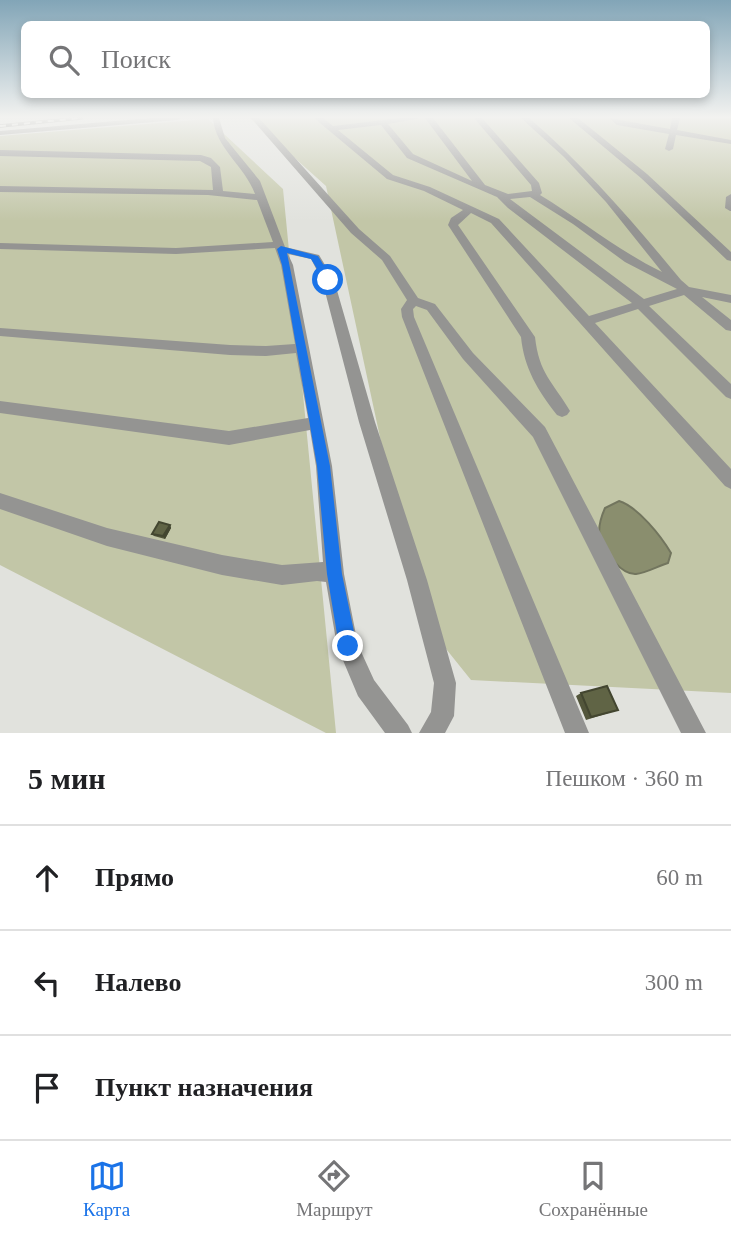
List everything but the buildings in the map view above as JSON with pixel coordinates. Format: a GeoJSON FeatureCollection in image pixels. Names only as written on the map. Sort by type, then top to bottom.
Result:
{"type":"FeatureCollection","features":[{"type":"Feature","properties":{"kind":"street"},"geometry":{"type":"LineString","coordinates":[[233,152],[255,181],[287,265],[300,348],[324,466],[334,574],[348,646],[366,688],[400,733]]}},
{"type":"Feature","properties":{"kind":"street"},"geometry":{"type":"LineString","coordinates":[[285,152],[355,231],[386,258],[414,302],[431,307],[468,356],[539,432],[694,733]]}},
{"type":"Feature","properties":{"kind":"street"},"geometry":{"type":"LineString","coordinates":[[360,152],[390,177],[427,189],[495,221],[731,481]]}},
{"type":"Feature","properties":{"kind":"street"},"geometry":{"type":"LineString","coordinates":[[407,152],[410,156],[501,195],[533,195],[577,222],[629,260],[655,271],[687,290],[731,299]]}},
{"type":"Feature","properties":{"kind":"street"},"geometry":{"type":"LineString","coordinates":[[457,152],[482,188]]}},
{"type":"Feature","properties":{"kind":"street"},"geometry":{"type":"LineString","coordinates":[[508,152],[536,185],[538,190],[533,195]]}},
{"type":"Feature","properties":{"kind":"street"},"geometry":{"type":"LineString","coordinates":[[562,152],[657,256],[677,283],[731,327]]}},
{"type":"Feature","properties":{"kind":"street"},"geometry":{"type":"LineString","coordinates":[[615,152],[731,258]]}},
{"type":"Feature","properties":{"kind":"street"},"geometry":{"type":"LineString","coordinates":[[0,153],[201,158],[210,161],[217,169],[218,192]]}},
{"type":"Feature","properties":{"kind":"street"},"geometry":{"type":"LineString","coordinates":[[0,189],[218,192],[261,197]]}},
{"type":"Feature","properties":{"kind":"street"},"geometry":{"type":"LineString","coordinates":[[501,195],[511,206],[642,304],[645,311],[731,393]]}},
{"type":"Feature","properties":{"kind":"street"},"geometry":{"type":"LineString","coordinates":[[471,209],[455,220],[453,225],[528,337],[529,359],[538,382],[562,411]]}},
{"type":"Feature","properties":{"kind":"street"},"geometry":{"type":"LineString","coordinates":[[0,246],[139,250],[280,246],[315,257],[320,262],[331,290],[367,422],[417,580],[445,683],[442,716],[431,733]]}},
{"type":"Feature","properties":{"kind":"street"},"geometry":{"type":"LineString","coordinates":[[587,321],[687,290]]}},
{"type":"Feature","properties":{"kind":"street"},"geometry":{"type":"LineString","coordinates":[[414,302],[407,309],[408,317],[577,733]]}},
{"type":"Feature","properties":{"kind":"street"},"geometry":{"type":"LineString","coordinates":[[0,332],[230,350],[300,348]]}},
{"type":"Feature","properties":{"kind":"street"},"geometry":{"type":"LineString","coordinates":[[0,407],[153,429],[181,429],[229,438],[316,423]]}},
{"type":"Feature","properties":{"kind":"street"},"geometry":{"type":"LineString","coordinates":[[0,501],[107,537],[222,565],[282,575],[317,571],[334,574]]}},
{"type":"Feature","properties":{"kind":"shaded area"},"geometry":{"type":"Polygon","coordinates":[[[0,152],[244,152],[283,189],[336,733],[326,733],[0,565],[0,152]]]}},
{"type":"Feature","properties":{"kind":"shaded area"},"geometry":{"type":"Polygon","coordinates":[[[288,152],[731,152],[731,693],[471,680],[418,614],[326,186],[288,152]]]}},
{"type":"Feature","properties":{"kind":"shaded area"},"geometry":{"type":"Polygon","coordinates":[[[619,501],[634,509],[655,531],[671,553],[668,563],[636,574],[625,571],[610,557],[601,541],[600,524],[605,508],[619,501]]]}},
{"type":"Feature","properties":{"kind":"route"},"geometry":{"type":"LineString","coordinates":[[328,280],[315,257],[281,249],[287,265],[300,348],[324,466],[334,574],[348,646]]}}]}
